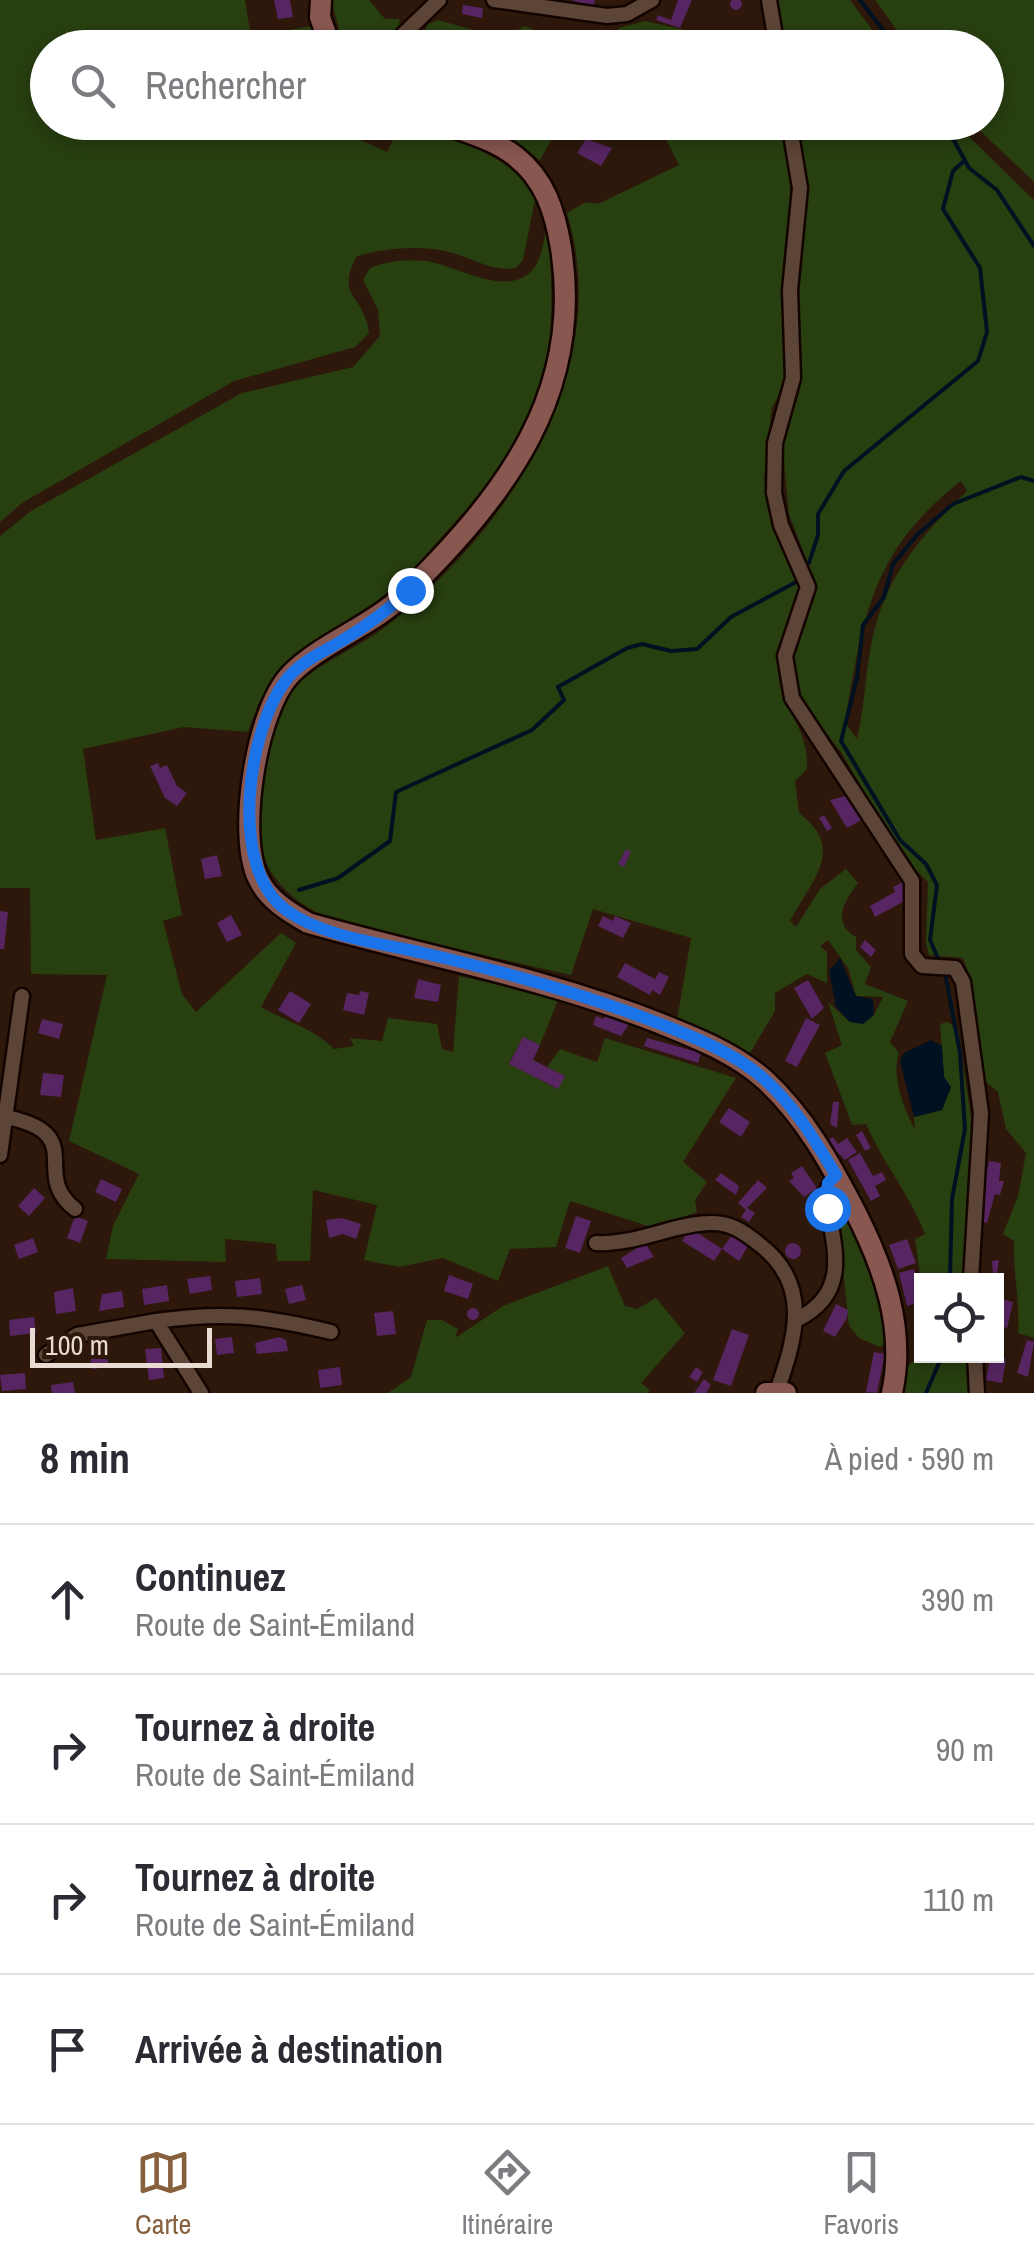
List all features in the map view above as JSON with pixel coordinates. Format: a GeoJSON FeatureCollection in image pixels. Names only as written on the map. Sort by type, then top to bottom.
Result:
{"type":"FeatureCollection","features":[{"type":"Feature","properties":{"kind":"main road"},"geometry":{"type":"LineString","coordinates":[[321,0],[320,17],[325,30]]}},
{"type":"Feature","properties":{"kind":"main road"},"geometry":{"type":"LineString","coordinates":[[481,140],[512,153],[539,181],[559,234],[565,336],[543,414],[488,505],[389,610],[304,664],[276,694],[262,719],[256,754],[253,859],[258,879],[272,898],[308,923],[545,981],[700,1040],[740,1060],[789,1104],[836,1175],[867,1235],[894,1312],[898,1355],[892,1393]]}},
{"type":"Feature","properties":{"kind":"street"},"geometry":{"type":"LineString","coordinates":[[408,30],[440,0]]}},
{"type":"Feature","properties":{"kind":"street"},"geometry":{"type":"LineString","coordinates":[[494,0],[606,16],[627,14],[652,0]]}},
{"type":"Feature","properties":{"kind":"street"},"geometry":{"type":"LineString","coordinates":[[770,0],[774,30]]}},
{"type":"Feature","properties":{"kind":"street"},"geometry":{"type":"LineString","coordinates":[[792,140],[800,188],[790,290],[793,378],[775,443],[774,492],[782,525],[808,587],[785,656],[786,677],[803,717],[832,754],[912,881],[912,954],[922,966],[950,966],[958,971],[966,994],[981,1113],[971,1273]]}},
{"type":"Feature","properties":{"kind":"street"},"geometry":{"type":"LineString","coordinates":[[0,1155],[22,996]]}},
{"type":"Feature","properties":{"kind":"street"},"geometry":{"type":"LineString","coordinates":[[7,1118],[38,1124],[50,1136],[58,1189],[76,1210]]}},
{"type":"Feature","properties":{"kind":"street"},"geometry":{"type":"LineString","coordinates":[[798,1320],[825,1301],[834,1287],[834,1240],[825,1194],[836,1175]]}},
{"type":"Feature","properties":{"kind":"street"},"geometry":{"type":"LineString","coordinates":[[596,1242],[618,1244],[708,1222],[728,1224],[780,1262],[794,1291],[798,1320],[776,1393]]}},
{"type":"Feature","properties":{"kind":"street"},"geometry":{"type":"LineString","coordinates":[[46,1355],[77,1335],[202,1314],[260,1314],[332,1332]]}},
{"type":"Feature","properties":{"kind":"street"},"geometry":{"type":"LineString","coordinates":[[156,1320],[201,1393]]}},
{"type":"Feature","properties":{"kind":"street"},"geometry":{"type":"LineString","coordinates":[[975,1363],[977,1393]]}},
{"type":"Feature","properties":{"kind":"green space"},"geometry":{"type":"Polygon","coordinates":[[[0,0],[245,0],[250,30],[30,30],[30,140],[361,140],[387,152],[393,140],[455,140],[509,167],[536,195],[523,260],[516,268],[488,266],[449,252],[423,248],[357,256],[350,288],[369,333],[355,347],[234,381],[22,503],[0,522],[0,0]]]}},
{"type":"Feature","properties":{"kind":"green space"},"geometry":{"type":"Polygon","coordinates":[[[331,0],[369,0],[385,19],[399,19],[400,28],[397,30],[339,30],[331,0]]]}},
{"type":"Feature","properties":{"kind":"green space"},"geometry":{"type":"Polygon","coordinates":[[[778,0],[850,0],[872,30],[783,30],[778,0]]]}},
{"type":"Feature","properties":{"kind":"green space"},"geometry":{"type":"Polygon","coordinates":[[[875,0],[1034,0],[1034,182],[990,140],[1004,140],[1004,30],[897,30],[875,0]]]}},
{"type":"Feature","properties":{"kind":"green space"},"geometry":{"type":"Polygon","coordinates":[[[438,20],[474,30],[425,30],[428,24],[438,20]]]}},
{"type":"Feature","properties":{"kind":"green space"},"geometry":{"type":"Polygon","coordinates":[[[645,21],[685,30],[618,30],[645,21]]]}},
{"type":"Feature","properties":{"kind":"green space"},"geometry":{"type":"Polygon","coordinates":[[[512,140],[551,140],[540,160],[512,140]]]}},
{"type":"Feature","properties":{"kind":"green space"},"geometry":{"type":"Polygon","coordinates":[[[666,140],[783,140],[792,198],[784,285],[786,372],[784,388],[772,407],[764,479],[770,517],[802,585],[781,648],[778,670],[806,754],[807,769],[795,781],[799,813],[813,826],[823,851],[815,878],[790,921],[796,927],[820,889],[846,869],[858,883],[848,897],[842,919],[856,937],[856,950],[871,967],[865,984],[908,1001],[890,1042],[899,1053],[898,1082],[915,1130],[914,1117],[942,1110],[951,1087],[944,1077],[940,1024],[948,1022],[958,1030],[973,1131],[966,1206],[966,1273],[920,1273],[915,1239],[925,1234],[919,1220],[866,1124],[852,1125],[825,1053],[842,1045],[828,1002],[850,1022],[874,1015],[883,997],[856,996],[848,968],[828,940],[820,946],[827,952],[827,983],[807,974],[775,993],[775,1011],[750,1053],[677,1020],[691,938],[593,909],[571,975],[323,915],[281,885],[265,859],[261,818],[264,776],[270,736],[280,707],[301,681],[388,625],[432,586],[510,494],[540,443],[563,388],[576,331],[578,272],[567,213],[586,202],[598,204],[679,165],[666,140]]]}},
{"type":"Feature","properties":{"kind":"green space"},"geometry":{"type":"Polygon","coordinates":[[[801,140],[972,140],[1034,200],[1034,1338],[1018,1333],[1014,1241],[1003,1234],[1018,1196],[1026,1153],[1006,1129],[998,1092],[985,1081],[972,984],[963,958],[929,955],[928,882],[902,856],[841,752],[801,700],[793,657],[816,585],[789,514],[782,441],[802,358],[796,298],[808,202],[801,140]],[[961,481],[907,534],[876,589],[858,651],[845,723],[857,739],[872,638],[883,604],[901,568],[938,520],[967,491],[961,481]]]}},
{"type":"Feature","properties":{"kind":"green space"},"geometry":{"type":"Polygon","coordinates":[[[548,219],[551,315],[540,389],[527,422],[482,491],[385,598],[279,673],[258,706],[248,732],[184,727],[83,749],[96,840],[165,828],[182,915],[163,921],[182,994],[196,1012],[281,933],[296,943],[261,1007],[309,1031],[334,1049],[354,1046],[350,1038],[382,1041],[388,1018],[437,1024],[442,1049],[453,1052],[459,976],[559,998],[540,1045],[523,1037],[509,1063],[557,1089],[565,1076],[547,1067],[560,1049],[597,1062],[605,1038],[736,1078],[683,1162],[707,1182],[695,1200],[697,1212],[654,1228],[570,1201],[556,1247],[510,1249],[498,1281],[443,1258],[399,1267],[364,1260],[377,1205],[313,1190],[310,1261],[277,1261],[276,1244],[225,1239],[226,1262],[106,1259],[113,1226],[139,1174],[69,1141],[107,975],[31,974],[30,888],[0,888],[0,536],[31,511],[242,393],[353,367],[380,336],[378,310],[363,280],[370,268],[397,261],[425,261],[483,278],[513,281],[526,276],[536,265],[548,219]]]}},
{"type":"Feature","properties":{"kind":"green space"},"geometry":{"type":"Polygon","coordinates":[[[841,1205],[883,1305],[887,1343],[880,1347],[859,1338],[849,1326],[837,1212],[841,1205]]]}},
{"type":"Feature","properties":{"kind":"green space"},"geometry":{"type":"Polygon","coordinates":[[[608,1266],[625,1306],[637,1309],[656,1298],[685,1333],[641,1383],[650,1390],[647,1393],[388,1393],[411,1377],[427,1320],[442,1320],[458,1329],[455,1338],[503,1306],[608,1266]]]}},
{"type":"Feature","properties":{"kind":"green space"},"geometry":{"type":"Polygon","coordinates":[[[914,1361],[969,1363],[971,1393],[902,1393],[907,1366],[914,1361]]]}},
{"type":"Feature","properties":{"kind":"water"},"geometry":{"type":"Polygon","coordinates":[[[840,958],[856,996],[873,999],[874,1015],[863,1024],[850,1022],[836,1007],[829,971],[840,958]]]}},
{"type":"Feature","properties":{"kind":"water"},"geometry":{"type":"Polygon","coordinates":[[[931,1040],[942,1046],[944,1077],[951,1087],[942,1110],[914,1117],[900,1061],[904,1053],[931,1040]]]}},
{"type":"Feature","properties":{"kind":"building"},"geometry":{"type":"Polygon","coordinates":[[[274,0],[290,0],[293,17],[278,19],[274,0]]]}},
{"type":"Feature","properties":{"kind":"building"},"geometry":{"type":"Polygon","coordinates":[[[571,0],[595,0],[593,7],[571,0]]]}},
{"type":"Feature","properties":{"kind":"building"},"geometry":{"type":"Polygon","coordinates":[[[678,0],[692,0],[680,28],[656,20],[658,15],[671,20],[678,0]]]}},
{"type":"Feature","properties":{"kind":"building"},"geometry":{"type":"Polygon","coordinates":[[[732,0],[740,0],[740,8],[732,8],[732,0]]]}},
{"type":"Feature","properties":{"kind":"building"},"geometry":{"type":"Polygon","coordinates":[[[463,5],[483,8],[482,18],[462,14],[463,5]]]}},
{"type":"Feature","properties":{"kind":"building"},"geometry":{"type":"Polygon","coordinates":[[[585,140],[612,148],[601,166],[577,153],[585,140]]]}},
{"type":"Feature","properties":{"kind":"building"},"geometry":{"type":"Polygon","coordinates":[[[158,763],[160,768],[167,765],[177,786],[187,793],[177,806],[165,798],[150,766],[158,763]]]}},
{"type":"Feature","properties":{"kind":"building"},"geometry":{"type":"Polygon","coordinates":[[[849,795],[863,819],[847,828],[830,800],[849,795]]]}},
{"type":"Feature","properties":{"kind":"building"},"geometry":{"type":"Polygon","coordinates":[[[824,815],[832,828],[827,831],[819,818],[824,815]]]}},
{"type":"Feature","properties":{"kind":"building"},"geometry":{"type":"Polygon","coordinates":[[[626,849],[631,852],[624,867],[618,864],[626,849]]]}},
{"type":"Feature","properties":{"kind":"building"},"geometry":{"type":"Polygon","coordinates":[[[217,855],[222,876],[205,879],[201,859],[217,855]]]}},
{"type":"Feature","properties":{"kind":"building"},"geometry":{"type":"Polygon","coordinates":[[[904,881],[912,897],[875,917],[870,906],[895,892],[893,887],[904,881]]]}},
{"type":"Feature","properties":{"kind":"building"},"geometry":{"type":"Polygon","coordinates":[[[0,911],[8,912],[4,949],[0,949],[0,911]]]}},
{"type":"Feature","properties":{"kind":"building"},"geometry":{"type":"Polygon","coordinates":[[[231,915],[242,935],[227,942],[217,923],[231,915]]]}},
{"type":"Feature","properties":{"kind":"building"},"geometry":{"type":"Polygon","coordinates":[[[603,916],[631,923],[623,938],[598,926],[603,916]]]}},
{"type":"Feature","properties":{"kind":"building"},"geometry":{"type":"Polygon","coordinates":[[[865,940],[876,950],[871,957],[860,947],[865,940]]]}},
{"type":"Feature","properties":{"kind":"building"},"geometry":{"type":"Polygon","coordinates":[[[625,963],[655,979],[659,972],[669,977],[660,995],[652,990],[650,995],[617,977],[625,963]]]}},
{"type":"Feature","properties":{"kind":"building"},"geometry":{"type":"Polygon","coordinates":[[[418,979],[441,985],[438,1002],[414,998],[418,979]]]}},
{"type":"Feature","properties":{"kind":"building"},"geometry":{"type":"Polygon","coordinates":[[[808,980],[824,1008],[812,1019],[794,988],[808,980]]]}},
{"type":"Feature","properties":{"kind":"building"},"geometry":{"type":"Polygon","coordinates":[[[290,991],[311,1004],[299,1023],[278,1010],[290,991]]]}},
{"type":"Feature","properties":{"kind":"building"},"geometry":{"type":"Polygon","coordinates":[[[360,991],[369,993],[364,1015],[343,1010],[347,993],[359,995],[360,991]]]}},
{"type":"Feature","properties":{"kind":"building"},"geometry":{"type":"Polygon","coordinates":[[[606,1013],[629,1024],[621,1036],[593,1025],[596,1016],[604,1019],[606,1013]]]}},
{"type":"Feature","properties":{"kind":"building"},"geometry":{"type":"Polygon","coordinates":[[[806,1018],[820,1025],[797,1067],[785,1061],[806,1018]]]}},
{"type":"Feature","properties":{"kind":"building"},"geometry":{"type":"Polygon","coordinates":[[[42,1019],[63,1024],[59,1039],[38,1033],[42,1019]]]}},
{"type":"Feature","properties":{"kind":"building"},"geometry":{"type":"Polygon","coordinates":[[[523,1037],[540,1045],[533,1060],[565,1076],[558,1089],[509,1064],[523,1037]]]}},
{"type":"Feature","properties":{"kind":"building"},"geometry":{"type":"Polygon","coordinates":[[[647,1038],[701,1053],[698,1063],[644,1046],[647,1038]]]}},
{"type":"Feature","properties":{"kind":"building"},"geometry":{"type":"Polygon","coordinates":[[[43,1073],[64,1075],[61,1097],[40,1095],[43,1073]]]}},
{"type":"Feature","properties":{"kind":"building"},"geometry":{"type":"Polygon","coordinates":[[[833,1102],[839,1102],[837,1128],[830,1124],[833,1102]]]}},
{"type":"Feature","properties":{"kind":"building"},"geometry":{"type":"Polygon","coordinates":[[[729,1108],[750,1122],[741,1137],[719,1122],[729,1108]]]}},
{"type":"Feature","properties":{"kind":"building"},"geometry":{"type":"Polygon","coordinates":[[[862,1131],[871,1148],[865,1151],[856,1135],[862,1131]]]}},
{"type":"Feature","properties":{"kind":"building"},"geometry":{"type":"Polygon","coordinates":[[[833,1137],[838,1144],[847,1138],[857,1152],[845,1160],[827,1141],[833,1137]]]}},
{"type":"Feature","properties":{"kind":"building"},"geometry":{"type":"Polygon","coordinates":[[[860,1153],[873,1176],[882,1172],[886,1180],[875,1186],[880,1196],[871,1201],[848,1160],[860,1153]]]}},
{"type":"Feature","properties":{"kind":"building"},"geometry":{"type":"Polygon","coordinates":[[[989,1161],[1001,1163],[999,1181],[1004,1181],[1000,1195],[995,1194],[987,1223],[979,1221],[979,1204],[989,1161]]]}},
{"type":"Feature","properties":{"kind":"building"},"geometry":{"type":"Polygon","coordinates":[[[802,1166],[817,1188],[804,1197],[789,1181],[794,1178],[791,1173],[802,1166]]]}},
{"type":"Feature","properties":{"kind":"building"},"geometry":{"type":"Polygon","coordinates":[[[721,1173],[739,1186],[736,1195],[715,1180],[721,1173]]]}},
{"type":"Feature","properties":{"kind":"building"},"geometry":{"type":"Polygon","coordinates":[[[101,1179],[122,1189],[116,1202],[95,1192],[101,1179]]]}},
{"type":"Feature","properties":{"kind":"building"},"geometry":{"type":"Polygon","coordinates":[[[758,1180],[767,1188],[747,1208],[755,1213],[749,1222],[741,1217],[746,1210],[738,1203],[758,1180]]]}},
{"type":"Feature","properties":{"kind":"building"},"geometry":{"type":"Polygon","coordinates":[[[34,1188],[45,1198],[29,1216],[18,1206],[34,1188]]]}},
{"type":"Feature","properties":{"kind":"building"},"geometry":{"type":"Polygon","coordinates":[[[75,1216],[88,1221],[80,1243],[67,1238],[75,1216]]]}},
{"type":"Feature","properties":{"kind":"building"},"geometry":{"type":"Polygon","coordinates":[[[576,1216],[591,1221],[580,1253],[565,1248],[576,1216]]]}},
{"type":"Feature","properties":{"kind":"building"},"geometry":{"type":"Polygon","coordinates":[[[342,1218],[361,1224],[356,1239],[343,1234],[329,1238],[326,1220],[342,1218]]]}},
{"type":"Feature","properties":{"kind":"building"},"geometry":{"type":"Polygon","coordinates":[[[690,1228],[722,1249],[714,1261],[682,1241],[690,1228]]]}},
{"type":"Feature","properties":{"kind":"building"},"geometry":{"type":"Polygon","coordinates":[[[732,1235],[750,1243],[739,1261],[722,1249],[732,1235]]]}},
{"type":"Feature","properties":{"kind":"building"},"geometry":{"type":"Polygon","coordinates":[[[33,1238],[38,1252],[19,1259],[14,1245],[33,1238]]]}},
{"type":"Feature","properties":{"kind":"building"},"geometry":{"type":"Polygon","coordinates":[[[907,1239],[916,1263],[898,1269],[889,1245],[907,1239]]]}},
{"type":"Feature","properties":{"kind":"building"},"geometry":{"type":"Polygon","coordinates":[[[645,1243],[654,1257],[627,1268],[621,1258],[645,1243]]]}},
{"type":"Feature","properties":{"kind":"building"},"geometry":{"type":"Polygon","coordinates":[[[793,1243],[801,1251],[793,1259],[785,1251],[793,1243]]]}},
{"type":"Feature","properties":{"kind":"building"},"geometry":{"type":"Polygon","coordinates":[[[999,1260],[997,1273],[993,1273],[992,1261],[999,1260]]]}},
{"type":"Feature","properties":{"kind":"building"},"geometry":{"type":"Polygon","coordinates":[[[914,1269],[914,1304],[907,1306],[899,1273],[914,1269]]]}},
{"type":"Feature","properties":{"kind":"building"},"geometry":{"type":"Polygon","coordinates":[[[449,1275],[473,1284],[468,1299],[444,1291],[449,1275]]]}},
{"type":"Feature","properties":{"kind":"building"},"geometry":{"type":"Polygon","coordinates":[[[210,1276],[212,1290],[190,1294],[187,1279],[210,1276]]]}},
{"type":"Feature","properties":{"kind":"building"},"geometry":{"type":"Polygon","coordinates":[[[260,1278],[262,1294],[237,1297],[235,1281],[260,1278]]]}},
{"type":"Feature","properties":{"kind":"building"},"geometry":{"type":"Polygon","coordinates":[[[167,1285],[169,1301],[144,1305],[142,1289],[167,1285]]]}},
{"type":"Feature","properties":{"kind":"building"},"geometry":{"type":"Polygon","coordinates":[[[302,1285],[306,1300],[289,1304],[285,1289],[302,1285]]]}},
{"type":"Feature","properties":{"kind":"building"},"geometry":{"type":"Polygon","coordinates":[[[73,1288],[76,1311],[56,1314],[54,1292],[73,1288]]]}},
{"type":"Feature","properties":{"kind":"building"},"geometry":{"type":"Polygon","coordinates":[[[122,1291],[124,1307],[99,1311],[102,1294],[122,1291]]]}},
{"type":"Feature","properties":{"kind":"building"},"geometry":{"type":"Polygon","coordinates":[[[1004,1300],[1013,1302],[1007,1328],[1004,1327],[1004,1300]]]}},
{"type":"Feature","properties":{"kind":"building"},"geometry":{"type":"Polygon","coordinates":[[[836,1304],[848,1310],[835,1337],[823,1331],[836,1304]]]}},
{"type":"Feature","properties":{"kind":"building"},"geometry":{"type":"Polygon","coordinates":[[[473,1308],[479,1314],[473,1320],[467,1314],[473,1308]]]}},
{"type":"Feature","properties":{"kind":"building"},"geometry":{"type":"Polygon","coordinates":[[[393,1311],[396,1334],[377,1336],[374,1313],[393,1311]]]}},
{"type":"Feature","properties":{"kind":"building"},"geometry":{"type":"Polygon","coordinates":[[[34,1317],[36,1333],[10,1336],[9,1320],[34,1317]]]}},
{"type":"Feature","properties":{"kind":"building"},"geometry":{"type":"Polygon","coordinates":[[[732,1329],[749,1335],[731,1386],[713,1380],[732,1329]]]}},
{"type":"Feature","properties":{"kind":"building"},"geometry":{"type":"Polygon","coordinates":[[[232,1337],[234,1353],[217,1355],[215,1339],[232,1337]]]}},
{"type":"Feature","properties":{"kind":"building"},"geometry":{"type":"Polygon","coordinates":[[[279,1337],[286,1340],[288,1351],[257,1354],[255,1343],[279,1337]]]}},
{"type":"Feature","properties":{"kind":"building"},"geometry":{"type":"Polygon","coordinates":[[[1027,1340],[1034,1342],[1028,1377],[1017,1373],[1027,1340]]]}},
{"type":"Feature","properties":{"kind":"building"},"geometry":{"type":"Polygon","coordinates":[[[105,1346],[109,1367],[92,1369],[89,1348],[105,1346]]]}},
{"type":"Feature","properties":{"kind":"building"},"geometry":{"type":"Polygon","coordinates":[[[161,1348],[164,1378],[149,1380],[145,1349],[161,1348]]]}},
{"type":"Feature","properties":{"kind":"building"},"geometry":{"type":"Polygon","coordinates":[[[874,1352],[885,1354],[877,1393],[866,1392],[874,1352]]]}},
{"type":"Feature","properties":{"kind":"building"},"geometry":{"type":"Polygon","coordinates":[[[1006,1359],[1002,1383],[986,1380],[989,1363],[1004,1363],[1006,1359]]]}},
{"type":"Feature","properties":{"kind":"building"},"geometry":{"type":"Polygon","coordinates":[[[340,1367],[342,1385],[320,1388],[318,1370],[340,1367]]]}},
{"type":"Feature","properties":{"kind":"building"},"geometry":{"type":"Polygon","coordinates":[[[696,1367],[703,1372],[697,1382],[689,1377],[696,1367]]]}},
{"type":"Feature","properties":{"kind":"building"},"geometry":{"type":"Polygon","coordinates":[[[25,1373],[26,1389],[2,1391],[0,1375],[25,1373]]]}},
{"type":"Feature","properties":{"kind":"building"},"geometry":{"type":"Polygon","coordinates":[[[704,1379],[711,1385],[706,1393],[694,1393],[704,1379]]]}},
{"type":"Feature","properties":{"kind":"building"},"geometry":{"type":"Polygon","coordinates":[[[73,1382],[75,1393],[52,1393],[51,1385],[73,1382]]]}},
{"type":"Feature","properties":{"kind":"waterway"},"geometry":{"type":"LineString","coordinates":[[860,0],[883,30]]}},
{"type":"Feature","properties":{"kind":"waterway"},"geometry":{"type":"LineString","coordinates":[[954,140],[969,168],[997,190],[1034,246]]}},
{"type":"Feature","properties":{"kind":"waterway"},"geometry":{"type":"LineString","coordinates":[[809,563],[818,535],[818,514],[844,471],[978,361],[987,332],[980,268],[943,209],[953,171],[965,160]]}},
{"type":"Feature","properties":{"kind":"waterway"},"geometry":{"type":"LineString","coordinates":[[941,965],[930,940],[937,885],[926,864],[900,840],[841,741],[857,678],[863,625],[884,597],[893,564],[918,534],[953,504],[1021,477],[1034,481]]}},
{"type":"Feature","properties":{"kind":"waterway"},"geometry":{"type":"LineString","coordinates":[[299,890],[338,878],[390,841],[396,792],[532,730],[564,700],[558,687],[627,648],[642,644],[671,651],[697,649],[731,617],[796,582]]}},
{"type":"Feature","properties":{"kind":"waterway"},"geometry":{"type":"LineString","coordinates":[[945,973],[960,1053],[965,1129],[952,1199],[950,1273]]}},
{"type":"Feature","properties":{"kind":"waterway"},"geometry":{"type":"LineString","coordinates":[[926,1393],[939,1363]]}},
{"type":"Feature","properties":{"kind":"route"},"geometry":{"type":"LineString","coordinates":[[410,590],[389,610],[290,675],[262,719],[252,797],[253,859],[258,879],[272,898],[308,923],[545,981],[700,1040],[740,1060],[789,1104],[836,1175],[825,1194],[827,1208]]}}]}
